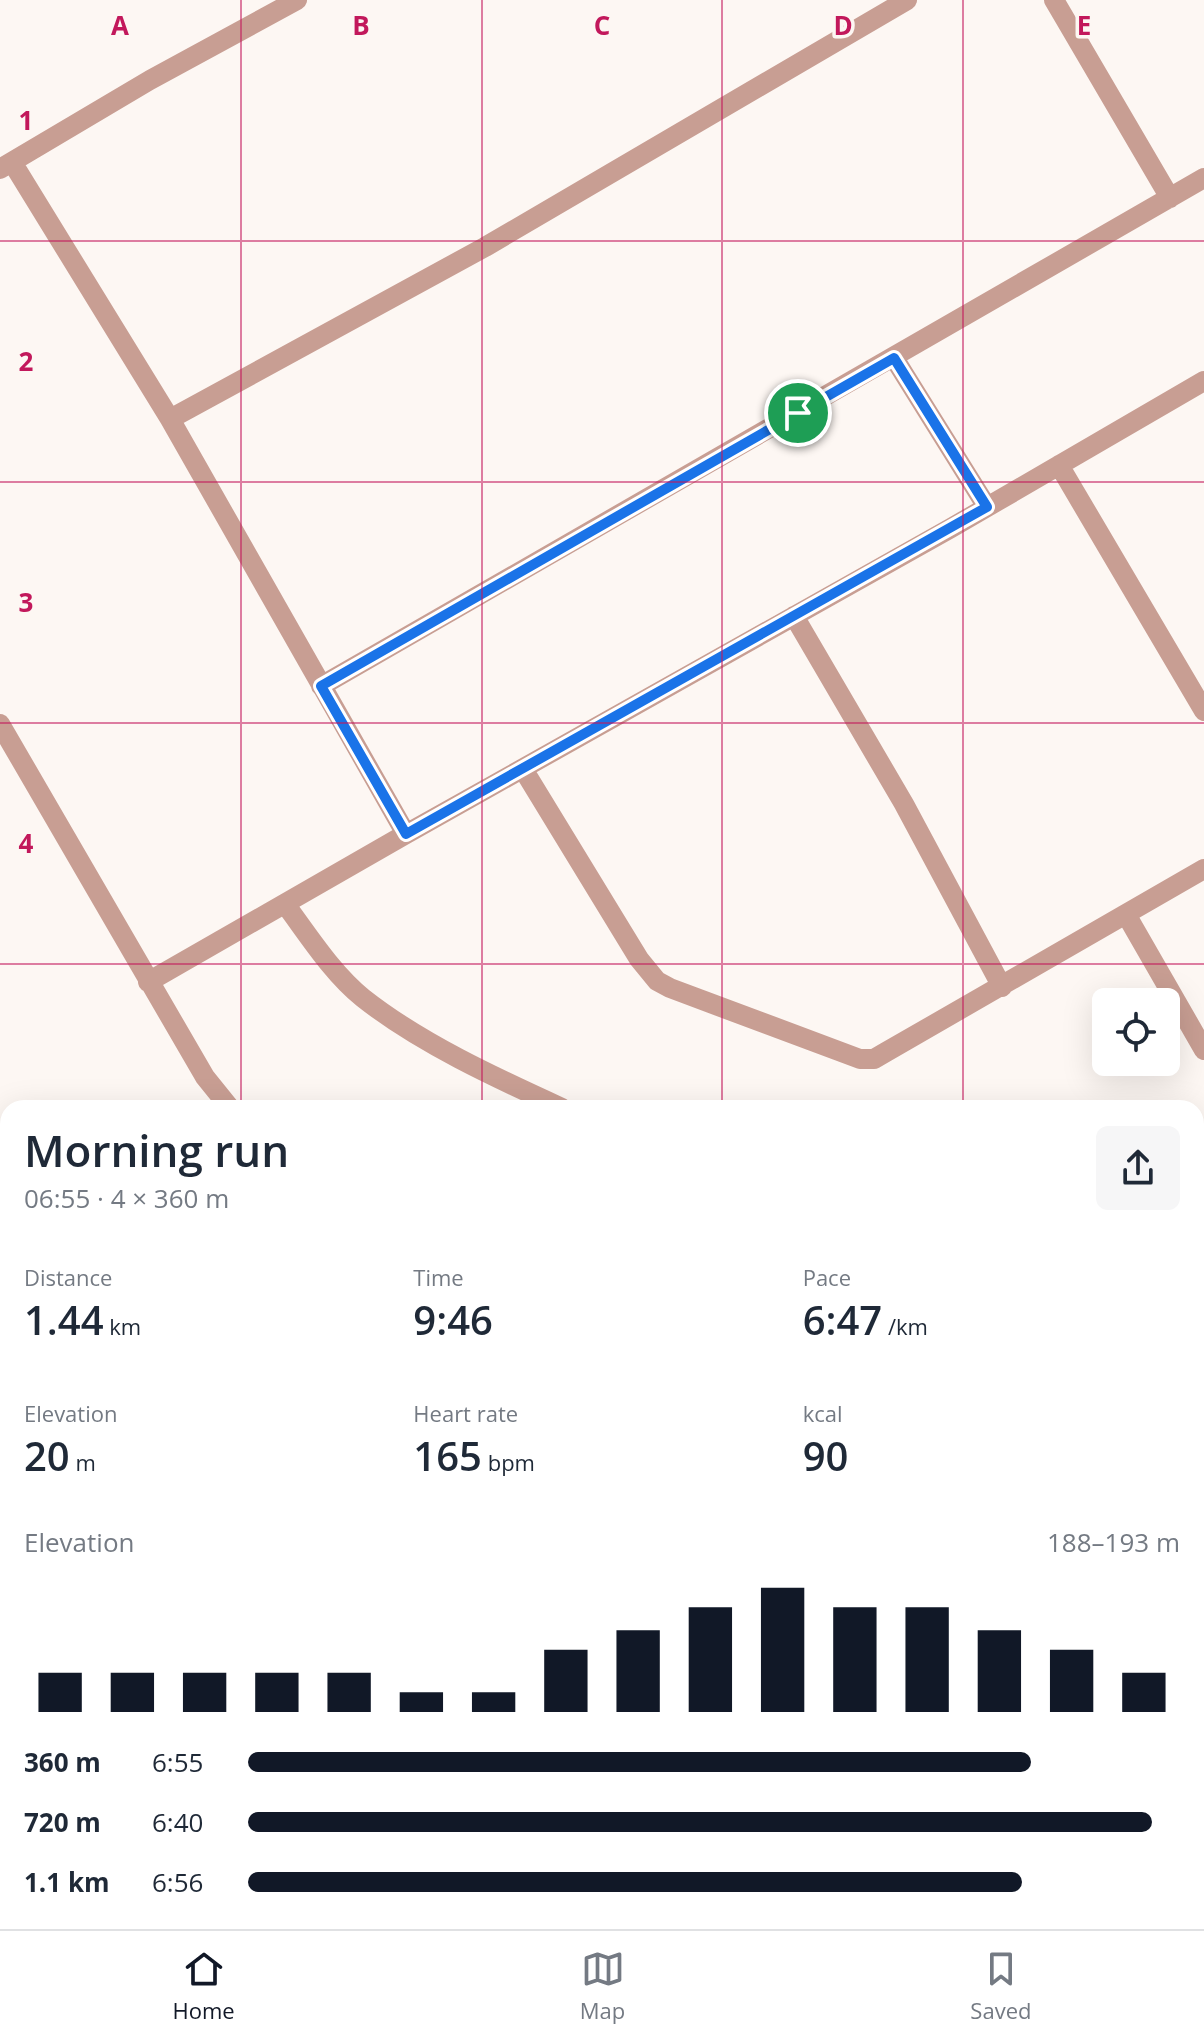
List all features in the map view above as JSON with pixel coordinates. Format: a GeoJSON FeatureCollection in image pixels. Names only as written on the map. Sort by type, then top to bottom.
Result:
{"type":"FeatureCollection","features":[{"type":"Feature","properties":{"kind":"street"},"geometry":{"type":"LineString","coordinates":[[297,0],[150,80],[6,165],[170,419],[406,834]]}},
{"type":"Feature","properties":{"kind":"street"},"geometry":{"type":"LineString","coordinates":[[170,419],[485,247],[907,0]]}},
{"type":"Feature","properties":{"kind":"street"},"geometry":{"type":"LineString","coordinates":[[1054,0],[1170,198]]}},
{"type":"Feature","properties":{"kind":"street"},"geometry":{"type":"LineString","coordinates":[[321,686],[1204,178]]}},
{"type":"Feature","properties":{"kind":"street"},"geometry":{"type":"LineString","coordinates":[[894,358],[987,507]]}},
{"type":"Feature","properties":{"kind":"street"},"geometry":{"type":"LineString","coordinates":[[148,982],[1204,381]]}},
{"type":"Feature","properties":{"kind":"street"},"geometry":{"type":"LineString","coordinates":[[1059,465],[1204,711]]}},
{"type":"Feature","properties":{"kind":"street"},"geometry":{"type":"LineString","coordinates":[[794,616],[904,804],[1002,987]]}},
{"type":"Feature","properties":{"kind":"street"},"geometry":{"type":"LineString","coordinates":[[1,727],[148,982],[205,1077],[224,1100]]}},
{"type":"Feature","properties":{"kind":"street"},"geometry":{"type":"LineString","coordinates":[[523,769],[639,959],[657,981],[860,1059],[874,1059],[1204,869]]}},
{"type":"Feature","properties":{"kind":"street"},"geometry":{"type":"LineString","coordinates":[[285,904],[339,975],[363,998],[492,1076],[544,1100]]}},
{"type":"Feature","properties":{"kind":"street"},"geometry":{"type":"LineString","coordinates":[[1127,916],[1204,1050]]}},
{"type":"Feature","properties":{"kind":"route"},"geometry":{"type":"LineString","coordinates":[[894,358],[987,507],[406,834],[321,686],[798,413],[894,358]]}}]}
